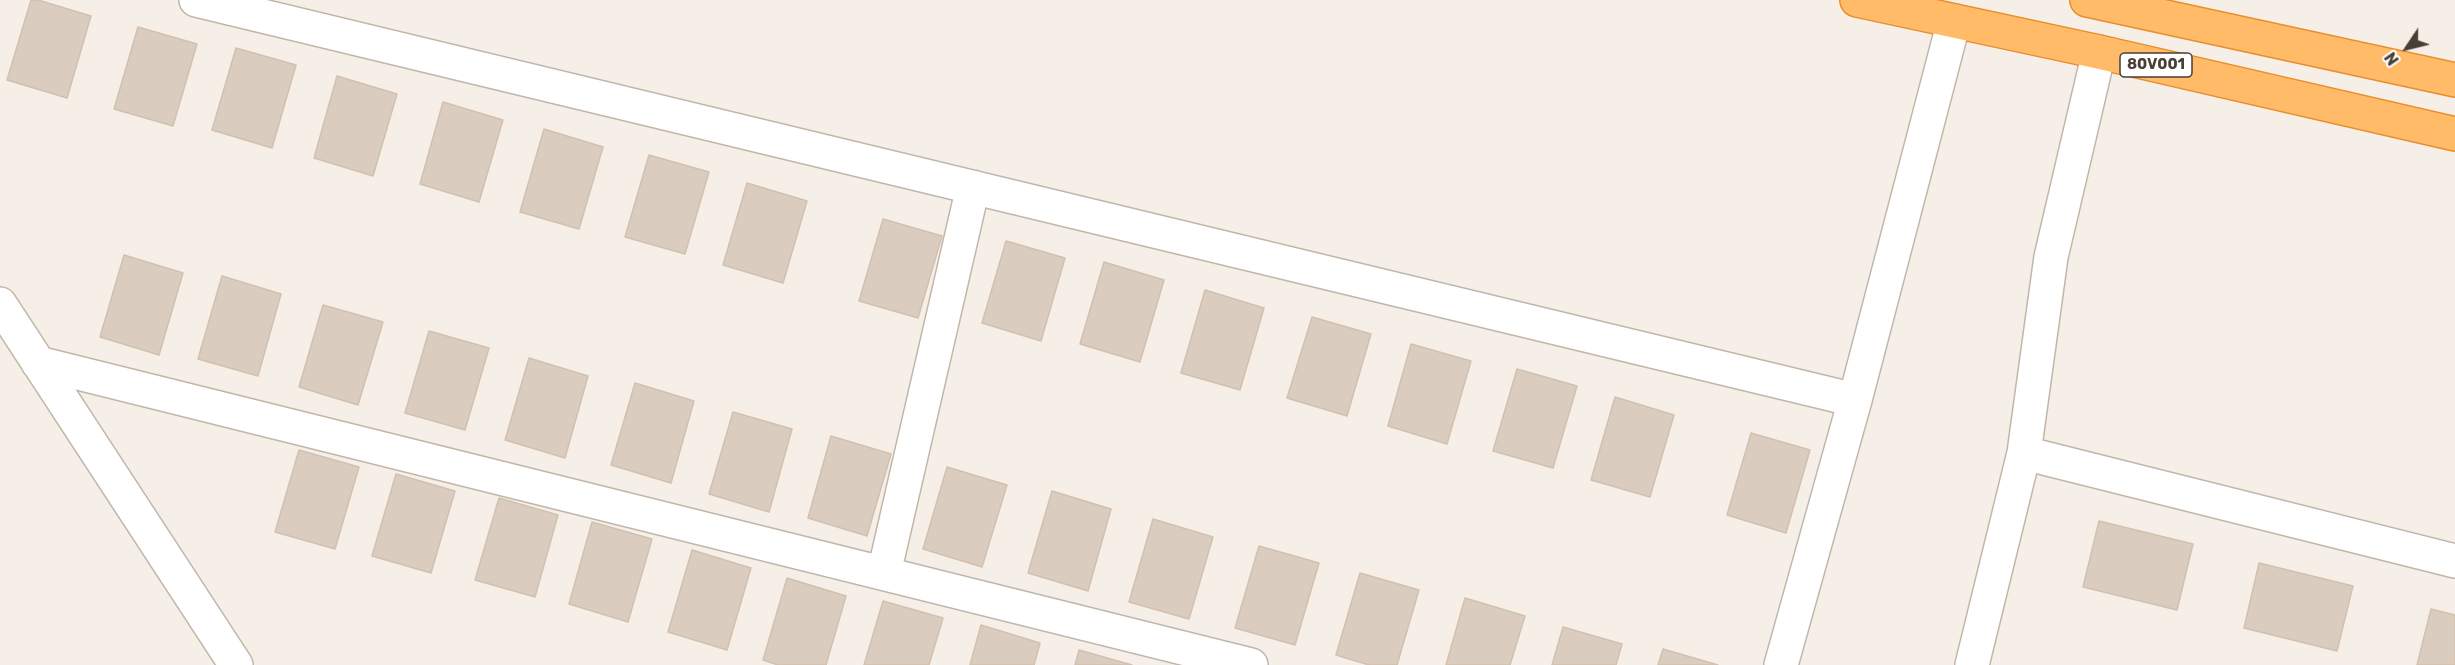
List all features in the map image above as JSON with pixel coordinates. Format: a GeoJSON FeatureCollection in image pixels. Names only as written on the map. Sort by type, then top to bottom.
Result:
{"type":"FeatureCollection","features":[{"type":"Feature","properties":{"kind":"highway","name":"80V001"},"geometry":{"type":"LineString","coordinates":[[1857,0],[2099,51],[2455,134]]}},
{"type":"Feature","properties":{"kind":"highway"},"geometry":{"type":"LineString","coordinates":[[2087,0],[2143,6],[2455,80]]}},
{"type":"Feature","properties":{"kind":"street"},"geometry":{"type":"LineString","coordinates":[[196,0],[1855,400]]}},
{"type":"Feature","properties":{"kind":"street"},"geometry":{"type":"LineString","coordinates":[[1781,665],[1855,400],[1954,21]]}},
{"type":"Feature","properties":{"kind":"street"},"geometry":{"type":"LineString","coordinates":[[1972,665],[2024,453],[2051,257],[2099,51]]}},
{"type":"Feature","properties":{"kind":"street"},"geometry":{"type":"LineString","coordinates":[[884,573],[973,187]]}},
{"type":"Feature","properties":{"kind":"street"},"geometry":{"type":"LineString","coordinates":[[0,304],[236,665]]}},
{"type":"Feature","properties":{"kind":"street"},"geometry":{"type":"LineString","coordinates":[[38,363],[1251,665]]}},
{"type":"Feature","properties":{"kind":"street"},"geometry":{"type":"LineString","coordinates":[[2024,453],[2455,561]]}},
{"type":"Feature","properties":{"kind":"building"},"geometry":{"type":"Polygon","coordinates":[[[31,0],[38,0],[91,16],[67,98],[7,80],[31,0]]]}},
{"type":"Feature","properties":{"kind":"building"},"geometry":{"type":"Polygon","coordinates":[[[138,27],[197,44],[173,126],[114,109],[138,27]]]}},
{"type":"Feature","properties":{"kind":"building"},"geometry":{"type":"Polygon","coordinates":[[[236,48],[296,65],[272,148],[212,130],[236,48]]]}},
{"type":"Feature","properties":{"kind":"building"},"geometry":{"type":"Polygon","coordinates":[[[337,76],[397,94],[373,176],[314,158],[337,76]]]}},
{"type":"Feature","properties":{"kind":"building"},"geometry":{"type":"Polygon","coordinates":[[[443,102],[503,120],[479,202],[420,184],[443,102]]]}},
{"type":"Feature","properties":{"kind":"building"},"geometry":{"type":"Polygon","coordinates":[[[544,129],[603,147],[579,229],[520,212],[544,129]]]}},
{"type":"Feature","properties":{"kind":"building"},"geometry":{"type":"Polygon","coordinates":[[[649,155],[709,172],[685,254],[625,237],[649,155]]]}},
{"type":"Feature","properties":{"kind":"building"},"geometry":{"type":"Polygon","coordinates":[[[747,183],[807,201],[783,283],[723,265],[747,183]]]}},
{"type":"Feature","properties":{"kind":"building"},"geometry":{"type":"Polygon","coordinates":[[[883,219],[942,236],[918,318],[859,301],[883,219]]]}},
{"type":"Feature","properties":{"kind":"building"},"geometry":{"type":"Polygon","coordinates":[[[1006,241],[1065,258],[1041,341],[982,323],[1006,241]]]}},
{"type":"Feature","properties":{"kind":"building"},"geometry":{"type":"Polygon","coordinates":[[[124,255],[183,273],[159,355],[100,337],[124,255]]]}},
{"type":"Feature","properties":{"kind":"building"},"geometry":{"type":"Polygon","coordinates":[[[1104,262],[1164,280],[1140,362],[1080,344],[1104,262]]]}},
{"type":"Feature","properties":{"kind":"building"},"geometry":{"type":"Polygon","coordinates":[[[222,276],[281,294],[258,376],[198,359],[222,276]]]}},
{"type":"Feature","properties":{"kind":"building"},"geometry":{"type":"Polygon","coordinates":[[[1205,290],[1264,308],[1240,390],[1181,373],[1205,290]]]}},
{"type":"Feature","properties":{"kind":"building"},"geometry":{"type":"Polygon","coordinates":[[[323,305],[383,322],[358,405],[299,387],[323,305]]]}},
{"type":"Feature","properties":{"kind":"building"},"geometry":{"type":"Polygon","coordinates":[[[1312,317],[1371,334],[1347,416],[1287,398],[1312,317]]]}},
{"type":"Feature","properties":{"kind":"building"},"geometry":{"type":"Polygon","coordinates":[[[429,331],[489,348],[465,430],[405,413],[429,331]]]}},
{"type":"Feature","properties":{"kind":"building"},"geometry":{"type":"Polygon","coordinates":[[[1411,344],[1471,361],[1447,444],[1388,426],[1411,344]]]}},
{"type":"Feature","properties":{"kind":"building"},"geometry":{"type":"Polygon","coordinates":[[[529,358],[588,376],[565,458],[505,440],[529,358]]]}},
{"type":"Feature","properties":{"kind":"building"},"geometry":{"type":"Polygon","coordinates":[[[1517,369],[1577,386],[1553,468],[1493,451],[1517,369]]]}},
{"type":"Feature","properties":{"kind":"building"},"geometry":{"type":"Polygon","coordinates":[[[635,383],[694,401],[671,483],[611,465],[635,383]]]}},
{"type":"Feature","properties":{"kind":"building"},"geometry":{"type":"Polygon","coordinates":[[[1615,397],[1674,415],[1650,497],[1591,480],[1615,397]]]}},
{"type":"Feature","properties":{"kind":"building"},"geometry":{"type":"Polygon","coordinates":[[[733,412],[792,429],[769,512],[709,494],[733,412]]]}},
{"type":"Feature","properties":{"kind":"building"},"geometry":{"type":"Polygon","coordinates":[[[1751,433],[1810,450],[1786,533],[1727,515],[1751,433]]]}},
{"type":"Feature","properties":{"kind":"building"},"geometry":{"type":"Polygon","coordinates":[[[831,436],[891,454],[867,536],[808,518],[831,436]]]}},
{"type":"Feature","properties":{"kind":"building"},"geometry":{"type":"Polygon","coordinates":[[[299,450],[359,467],[335,549],[275,532],[299,450]]]}},
{"type":"Feature","properties":{"kind":"building"},"geometry":{"type":"Polygon","coordinates":[[[947,467],[1007,485],[982,567],[923,549],[947,467]]]}},
{"type":"Feature","properties":{"kind":"building"},"geometry":{"type":"Polygon","coordinates":[[[396,474],[455,491],[431,573],[372,556],[396,474]]]}},
{"type":"Feature","properties":{"kind":"building"},"geometry":{"type":"Polygon","coordinates":[[[1052,491],[1111,509],[1088,591],[1028,573],[1052,491]]]}},
{"type":"Feature","properties":{"kind":"building"},"geometry":{"type":"Polygon","coordinates":[[[499,498],[558,515],[535,597],[475,580],[499,498]]]}},
{"type":"Feature","properties":{"kind":"building"},"geometry":{"type":"Polygon","coordinates":[[[1153,519],[1213,537],[1189,619],[1129,602],[1153,519]]]}},
{"type":"Feature","properties":{"kind":"building"},"geometry":{"type":"Polygon","coordinates":[[[2099,521],[2193,544],[2177,610],[2083,587],[2099,521]]]}},
{"type":"Feature","properties":{"kind":"building"},"geometry":{"type":"Polygon","coordinates":[[[592,522],[652,539],[628,622],[569,604],[592,522]]]}},
{"type":"Feature","properties":{"kind":"building"},"geometry":{"type":"Polygon","coordinates":[[[1259,546],[1319,563],[1295,645],[1235,628],[1259,546]]]}},
{"type":"Feature","properties":{"kind":"building"},"geometry":{"type":"Polygon","coordinates":[[[692,550],[751,568],[727,650],[668,632],[692,550]]]}},
{"type":"Feature","properties":{"kind":"building"},"geometry":{"type":"Polygon","coordinates":[[[2259,563],[2353,586],[2337,651],[2244,628],[2259,563]]]}},
{"type":"Feature","properties":{"kind":"building"},"geometry":{"type":"Polygon","coordinates":[[[1360,573],[1419,590],[1397,665],[1369,665],[1336,655],[1360,573]]]}},
{"type":"Feature","properties":{"kind":"building"},"geometry":{"type":"Polygon","coordinates":[[[787,578],[846,596],[826,665],[778,665],[763,660],[787,578]]]}},
{"type":"Feature","properties":{"kind":"building"},"geometry":{"type":"Polygon","coordinates":[[[1465,598],[1525,616],[1510,665],[1446,665],[1465,598]]]}},
{"type":"Feature","properties":{"kind":"building"},"geometry":{"type":"Polygon","coordinates":[[[883,601],[943,618],[929,665],[864,665],[883,601]]]}},
{"type":"Feature","properties":{"kind":"building"},"geometry":{"type":"Polygon","coordinates":[[[2431,609],[2455,615],[2455,665],[2417,665],[2431,609]]]}},
{"type":"Feature","properties":{"kind":"building"},"geometry":{"type":"Polygon","coordinates":[[[981,625],[1040,643],[1034,665],[970,665],[981,625]]]}},
{"type":"Feature","properties":{"kind":"building"},"geometry":{"type":"Polygon","coordinates":[[[1563,627],[1622,644],[1616,665],[1552,665],[1563,627]]]}},
{"type":"Feature","properties":{"kind":"building"},"geometry":{"type":"Polygon","coordinates":[[[1663,649],[1718,665],[1658,665],[1663,649]]]}},
{"type":"Feature","properties":{"kind":"building"},"geometry":{"type":"Polygon","coordinates":[[[1079,650],[1132,665],[1075,665],[1079,650]]]}}]}
